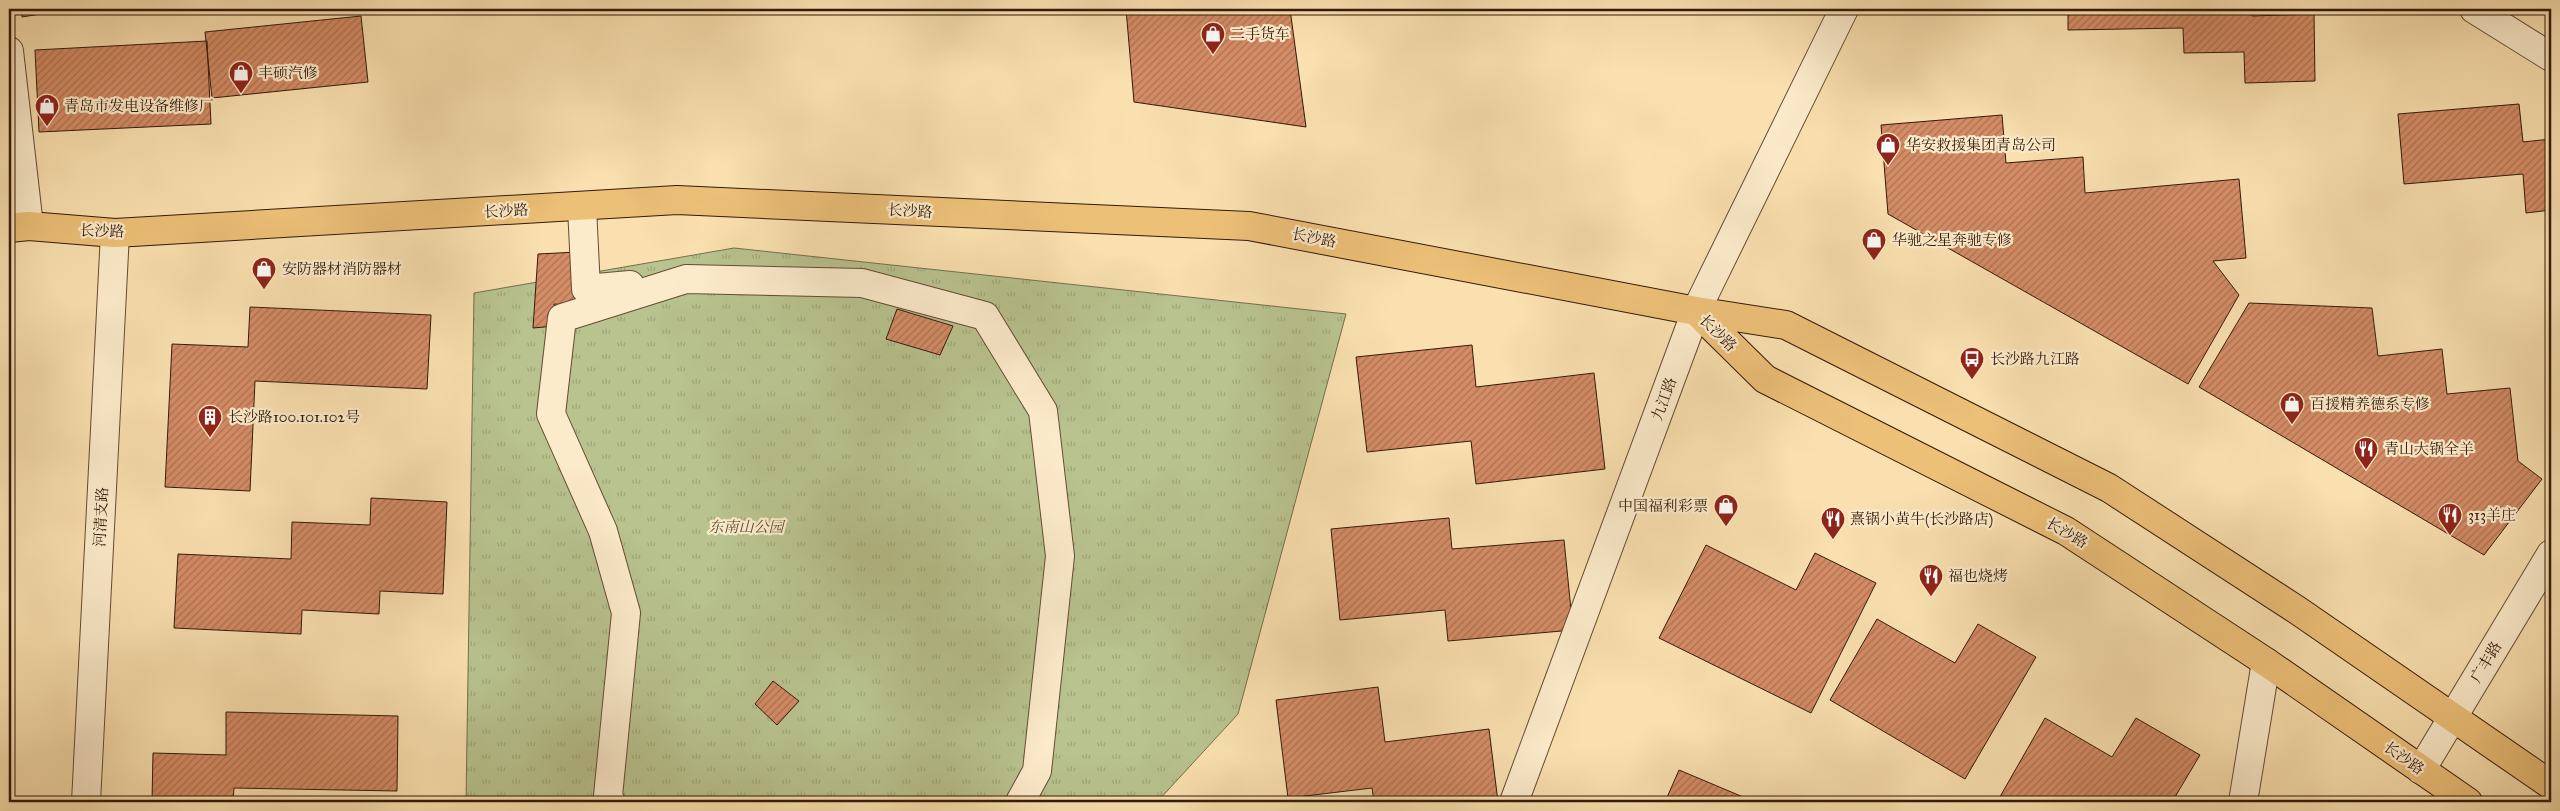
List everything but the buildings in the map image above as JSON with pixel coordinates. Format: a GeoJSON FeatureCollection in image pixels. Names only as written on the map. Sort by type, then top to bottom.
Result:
{"type":"FeatureCollection","features":[{"type":"Feature","properties":{"kind":"main road","name":"长沙路"},"geometry":{"type":"LineString","coordinates":[[19,227],[115,233],[677,200],[1249,226],[1696,311],[1764,379],[2066,531],[2266,662],[2468,802]]}},
{"type":"Feature","properties":{"kind":"main road"},"geometry":{"type":"LineString","coordinates":[[1696,311],[1786,325],[2109,488],[2297,610],[2551,785]]}},
{"type":"Feature","properties":{"kind":"street","name":"九江路"},"geometry":{"type":"LineString","coordinates":[[1514,802],[1696,311],[1844,9]]}},
{"type":"Feature","properties":{"kind":"street"},"geometry":{"type":"LineString","coordinates":[[2474,9],[2551,57]]}},
{"type":"Feature","properties":{"kind":"street"},"geometry":{"type":"LineString","coordinates":[[9,51],[19,227]]}},
{"type":"Feature","properties":{"kind":"street"},"geometry":{"type":"LineString","coordinates":[[582,207],[586,289],[686,279],[862,283],[985,316],[1043,411],[1060,556],[1036,771],[1020,802]]}},
{"type":"Feature","properties":{"kind":"street","name":"河清支路"},"geometry":{"type":"LineString","coordinates":[[86,802],[115,233]]}},
{"type":"Feature","properties":{"kind":"street"},"geometry":{"type":"LineString","coordinates":[[611,802],[608,796],[626,613],[602,531],[551,414],[562,318],[686,279]]}},
{"type":"Feature","properties":{"kind":"street","name":"广丰路"},"geometry":{"type":"LineString","coordinates":[[2421,770],[2551,554]]}},
{"type":"Feature","properties":{"kind":"street"},"geometry":{"type":"LineString","coordinates":[[2243,802],[2266,662]]}},
{"type":"Feature","properties":{"kind":"green space","name":"东南山公园"},"geometry":{"type":"Polygon","coordinates":[[[734,248],[1346,314],[1238,714],[1157,802],[466,802],[474,293],[734,248]]]}},
{"type":"Feature","properties":{"kind":"place","name":"二手货车"},"geometry":{"type":"Point","coordinates":[1213,55]}},
{"type":"Feature","properties":{"kind":"place","name":"丰硕汽修"},"geometry":{"type":"Point","coordinates":[241,94]}},
{"type":"Feature","properties":{"kind":"place","name":"青岛市发电设备维修厂"},"geometry":{"type":"Point","coordinates":[47,127]}},
{"type":"Feature","properties":{"kind":"place","name":"华安救援集团青岛公司"},"geometry":{"type":"Point","coordinates":[1888,166]}},
{"type":"Feature","properties":{"kind":"place","name":"华驰之星奔驰专修"},"geometry":{"type":"Point","coordinates":[1874,261]}},
{"type":"Feature","properties":{"kind":"place","name":"安防器材消防器材"},"geometry":{"type":"Point","coordinates":[264,290]}},
{"type":"Feature","properties":{"kind":"place","name":"长沙路九江路"},"geometry":{"type":"Point","coordinates":[1972,380]}},
{"type":"Feature","properties":{"kind":"place","name":"百援精养德系专修"},"geometry":{"type":"Point","coordinates":[2292,425]}},
{"type":"Feature","properties":{"kind":"place","name":"长沙路100.101.102号"},"geometry":{"type":"Point","coordinates":[210,438]}},
{"type":"Feature","properties":{"kind":"place","name":"青山大锅全羊"},"geometry":{"type":"Point","coordinates":[2366,470]}},
{"type":"Feature","properties":{"kind":"place","name":"中国福利彩票"},"geometry":{"type":"Point","coordinates":[1726,527]}},
{"type":"Feature","properties":{"kind":"place","name":"313羊庄"},"geometry":{"type":"Point","coordinates":[2450,536]}},
{"type":"Feature","properties":{"kind":"place","name":"熹锅小黄牛(长沙路店)"},"geometry":{"type":"Point","coordinates":[1833,540]}},
{"type":"Feature","properties":{"kind":"place","name":"福也烧烤"},"geometry":{"type":"Point","coordinates":[1931,597]}}]}
